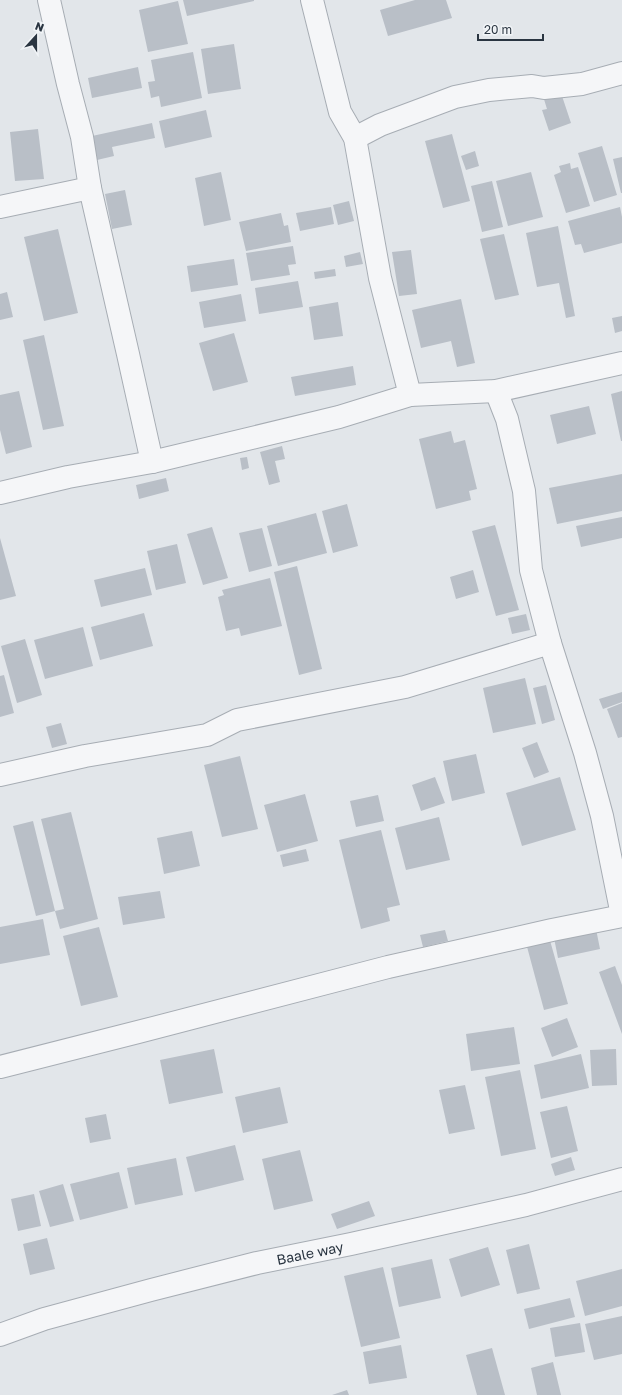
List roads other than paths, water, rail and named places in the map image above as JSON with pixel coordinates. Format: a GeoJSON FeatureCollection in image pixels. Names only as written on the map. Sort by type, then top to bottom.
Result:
{"type":"FeatureCollection","features":[{"type":"Feature","properties":{"kind":"street"},"geometry":{"type":"LineString","coordinates":[[49,0],[82,137],[90,188],[127,346],[152,462]]}},
{"type":"Feature","properties":{"kind":"street"},"geometry":{"type":"LineString","coordinates":[[312,0],[340,112],[355,138],[380,278],[410,395]]}},
{"type":"Feature","properties":{"kind":"street"},"geometry":{"type":"LineString","coordinates":[[355,138],[380,125],[455,97],[489,90],[532,86],[544,88],[582,84],[622,73]]}},
{"type":"Feature","properties":{"kind":"street"},"geometry":{"type":"LineString","coordinates":[[0,207],[90,188]]}},
{"type":"Feature","properties":{"kind":"street"},"geometry":{"type":"LineString","coordinates":[[0,493],[68,477],[152,462],[339,417],[410,395],[496,391],[622,363]]}},
{"type":"Feature","properties":{"kind":"street"},"geometry":{"type":"LineString","coordinates":[[0,1067],[388,967],[552,930],[622,916],[602,816],[585,753],[550,643],[531,570],[524,491],[507,419],[496,391]]}},
{"type":"Feature","properties":{"kind":"street"},"geometry":{"type":"LineString","coordinates":[[0,775],[86,756],[207,735],[237,720],[405,687],[550,643]]}},
{"type":"Feature","properties":{"kind":"street","name":"Baale way"},"geometry":{"type":"LineString","coordinates":[[0,1335],[60,1315],[257,1263],[351,1244],[526,1205],[622,1179]]}}]}
